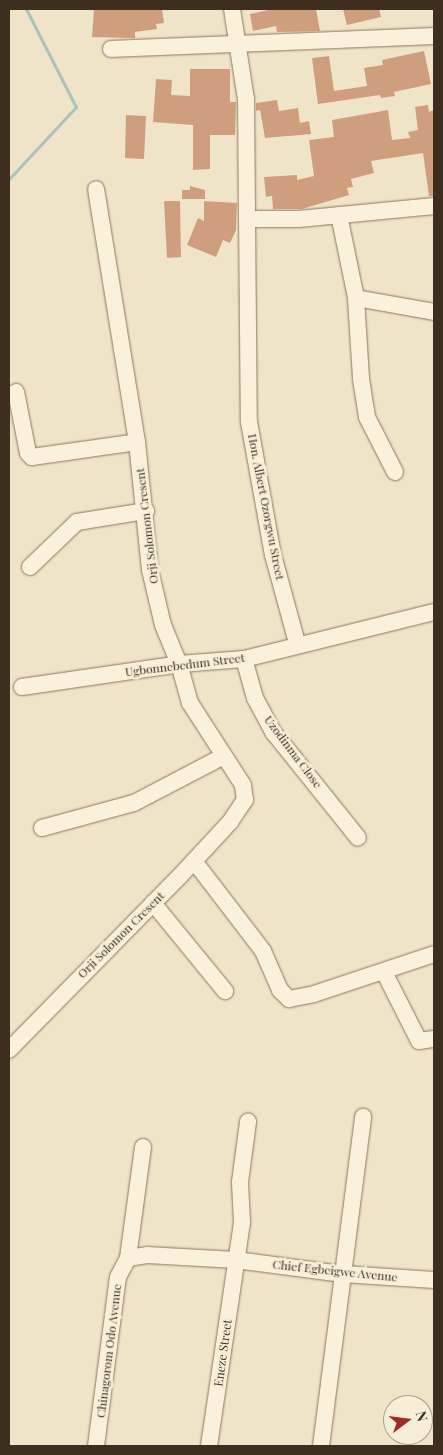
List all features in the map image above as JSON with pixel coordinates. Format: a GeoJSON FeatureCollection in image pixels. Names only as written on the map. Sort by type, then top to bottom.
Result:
{"type":"FeatureCollection","features":[{"type":"Feature","properties":{"kind":"street","name":"Hon. Albert Ozorgwu Street"},"geometry":{"type":"LineString","coordinates":[[232,9],[246,99],[249,422],[273,554],[297,643]]}},
{"type":"Feature","properties":{"kind":"street"},"geometry":{"type":"LineString","coordinates":[[111,49],[238,46],[434,36]]}},
{"type":"Feature","properties":{"kind":"street","name":"Orji Solomon Cresent"},"geometry":{"type":"LineString","coordinates":[[9,1050],[194,861],[230,822],[245,800],[242,785],[190,703],[180,664],[163,625],[150,570],[146,510],[137,442],[96,189]]}},
{"type":"Feature","properties":{"kind":"street"},"geometry":{"type":"LineString","coordinates":[[248,220],[339,215],[434,206]]}},
{"type":"Feature","properties":{"kind":"street"},"geometry":{"type":"LineString","coordinates":[[339,215],[356,298],[360,369],[367,417],[395,472]]}},
{"type":"Feature","properties":{"kind":"street"},"geometry":{"type":"LineString","coordinates":[[356,298],[434,312]]}},
{"type":"Feature","properties":{"kind":"street"},"geometry":{"type":"LineString","coordinates":[[16,392],[28,453],[32,457],[137,442]]}},
{"type":"Feature","properties":{"kind":"street"},"geometry":{"type":"LineString","coordinates":[[30,566],[77,522],[146,510]]}},
{"type":"Feature","properties":{"kind":"street","name":"Ugbonnebedum Street"},"geometry":{"type":"LineString","coordinates":[[22,687],[180,664],[244,658],[297,643],[434,612]]}},
{"type":"Feature","properties":{"kind":"street","name":"Uzodinma Close"},"geometry":{"type":"LineString","coordinates":[[244,658],[254,698],[274,732],[358,838]]}},
{"type":"Feature","properties":{"kind":"street"},"geometry":{"type":"LineString","coordinates":[[42,828],[134,802],[222,756]]}},
{"type":"Feature","properties":{"kind":"street"},"geometry":{"type":"LineString","coordinates":[[194,861],[263,951],[286,997],[299,998],[384,972],[434,954]]}},
{"type":"Feature","properties":{"kind":"street"},"geometry":{"type":"LineString","coordinates":[[153,903],[225,992]]}},
{"type":"Feature","properties":{"kind":"street"},"geometry":{"type":"LineString","coordinates":[[384,972],[419,1041],[434,1039]]}},
{"type":"Feature","properties":{"kind":"street"},"geometry":{"type":"LineString","coordinates":[[321,1446],[363,1116]]}},
{"type":"Feature","properties":{"kind":"street","name":"Eneze Street"},"geometry":{"type":"LineString","coordinates":[[209,1446],[242,1222],[240,1182],[248,1122]]}},
{"type":"Feature","properties":{"kind":"street","name":"Chinagorom Odo Avenue"},"geometry":{"type":"LineString","coordinates":[[96,1446],[118,1277],[128,1258],[143,1147]]}},
{"type":"Feature","properties":{"kind":"street","name":"Chief Egbeigwe Avenue"},"geometry":{"type":"LineString","coordinates":[[128,1258],[147,1255],[236,1260],[343,1274],[434,1280]]}},
{"type":"Feature","properties":{"kind":"building"},"geometry":{"type":"Polygon","coordinates":[[[94,9],[162,9],[164,23],[156,24],[157,29],[135,32],[135,38],[92,37],[94,9]]]}},
{"type":"Feature","properties":{"kind":"building"},"geometry":{"type":"Polygon","coordinates":[[[273,9],[316,9],[320,31],[277,32],[276,26],[253,31],[250,14],[273,9]]]}},
{"type":"Feature","properties":{"kind":"building"},"geometry":{"type":"Polygon","coordinates":[[[343,9],[379,9],[381,17],[347,25],[343,9]]]}},
{"type":"Feature","properties":{"kind":"building"},"geometry":{"type":"Polygon","coordinates":[[[424,51],[431,84],[394,92],[395,96],[381,98],[380,95],[318,104],[312,58],[329,56],[334,91],[367,86],[364,68],[383,65],[382,60],[424,51]]]}},
{"type":"Feature","properties":{"kind":"building"},"geometry":{"type":"Polygon","coordinates":[[[190,69],[230,69],[230,102],[236,102],[235,135],[210,135],[210,169],[193,170],[193,125],[153,122],[156,79],[172,80],[171,95],[190,96],[190,69]]]}},
{"type":"Feature","properties":{"kind":"building"},"geometry":{"type":"Polygon","coordinates":[[[277,100],[279,111],[298,108],[300,123],[309,121],[311,134],[265,138],[260,110],[256,111],[256,103],[277,100]]]}},
{"type":"Feature","properties":{"kind":"building"},"geometry":{"type":"Polygon","coordinates":[[[428,105],[429,112],[434,110],[434,196],[429,196],[423,153],[371,161],[374,173],[351,179],[353,187],[347,188],[349,195],[302,209],[273,209],[272,196],[266,197],[264,177],[297,175],[297,180],[314,176],[309,140],[334,137],[332,120],[388,110],[392,140],[410,138],[408,132],[418,130],[415,107],[428,105]]]}},
{"type":"Feature","properties":{"kind":"building"},"geometry":{"type":"Polygon","coordinates":[[[126,115],[146,116],[144,159],[125,158],[126,115]]]}},
{"type":"Feature","properties":{"kind":"building"},"geometry":{"type":"Polygon","coordinates":[[[190,186],[205,190],[205,199],[182,199],[182,190],[190,190],[190,186]]]}},
{"type":"Feature","properties":{"kind":"building"},"geometry":{"type":"Polygon","coordinates":[[[164,201],[180,201],[181,257],[167,258],[164,201]]]}},
{"type":"Feature","properties":{"kind":"building"},"geometry":{"type":"Polygon","coordinates":[[[204,201],[237,203],[236,230],[230,243],[223,240],[216,257],[187,245],[198,218],[204,221],[204,201]]]}},
{"type":"Feature","properties":{"kind":"waterway"},"geometry":{"type":"LineString","coordinates":[[9,179],[76,107],[26,9]]}}]}
